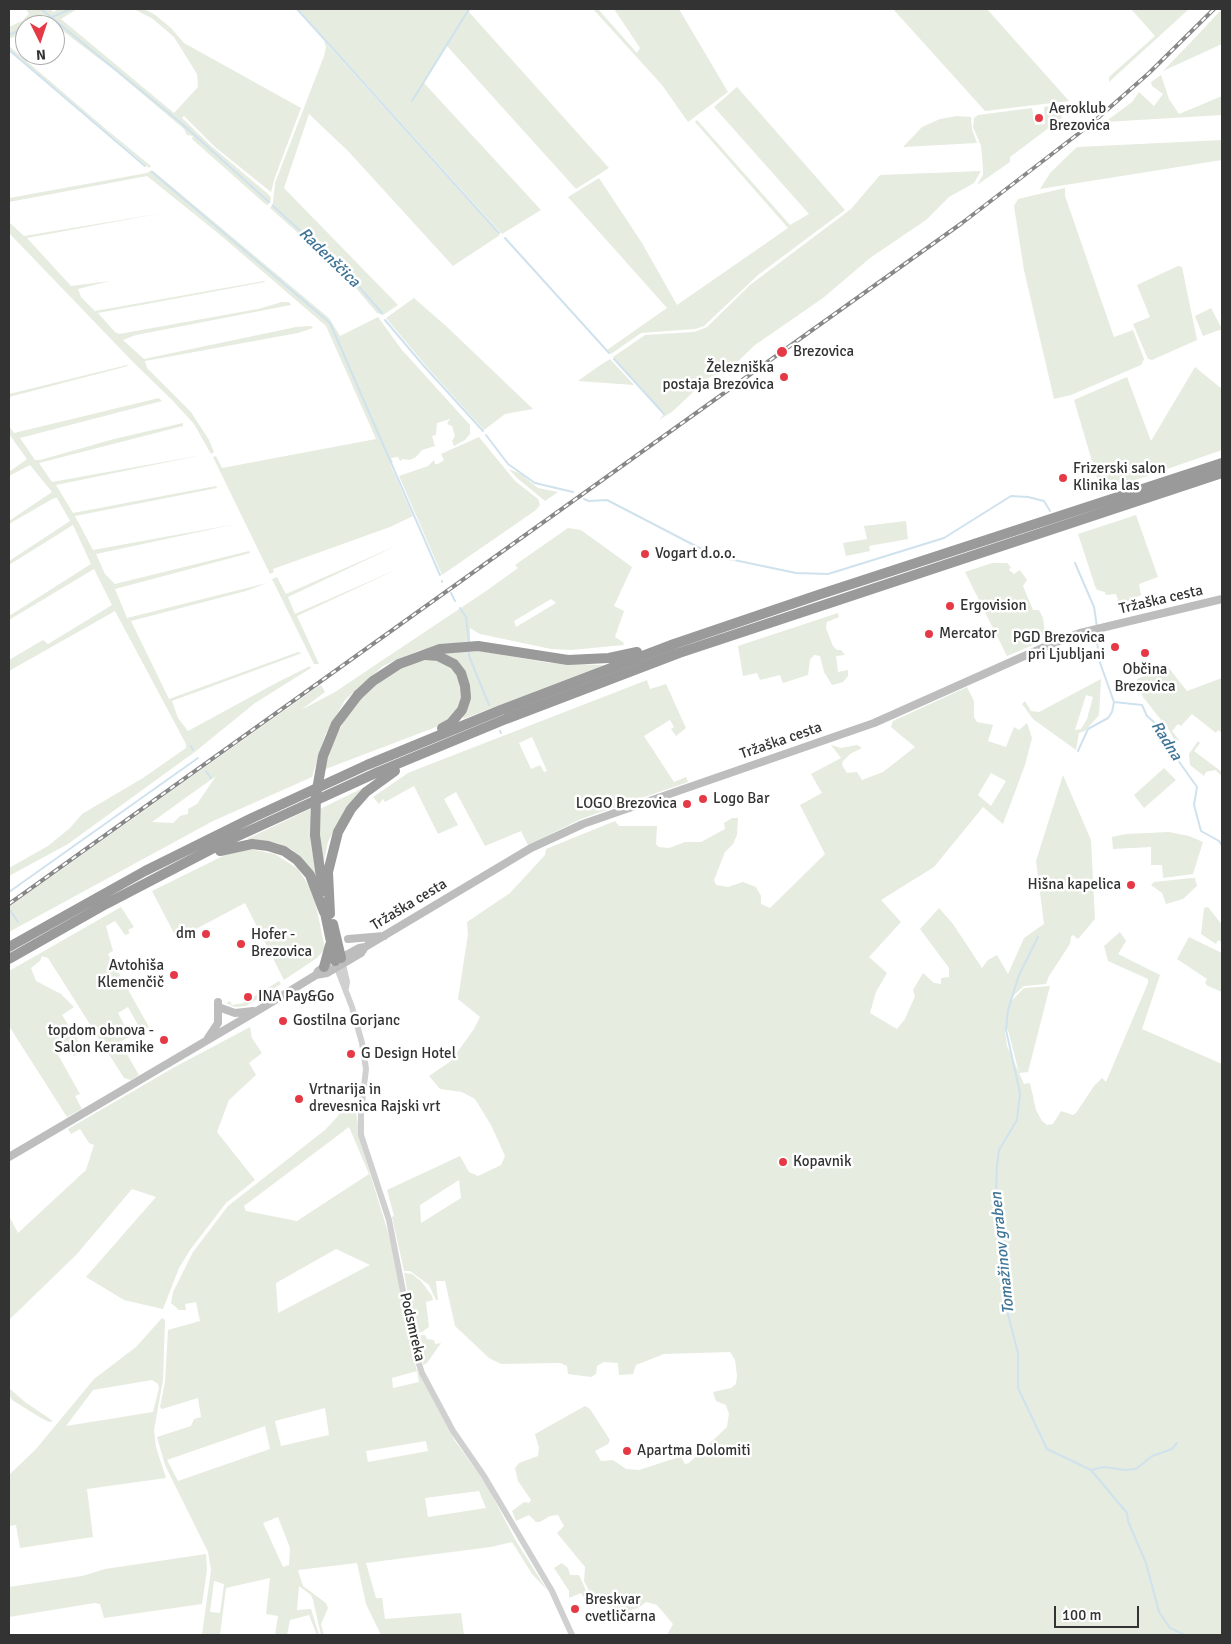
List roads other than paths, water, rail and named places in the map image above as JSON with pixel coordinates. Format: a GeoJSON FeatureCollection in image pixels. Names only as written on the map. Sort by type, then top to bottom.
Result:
{"type":"FeatureCollection","features":[{"type":"Feature","properties":{"kind":"highway"},"geometry":{"type":"LineString","coordinates":[[9,947],[200,843],[301,795],[415,745],[556,688],[674,644],[978,541],[1222,463]]}},
{"type":"Feature","properties":{"kind":"highway"},"geometry":{"type":"LineString","coordinates":[[9,959],[182,864],[312,801],[425,752],[679,653],[1222,473]]}},
{"type":"Feature","properties":{"kind":"highway"},"geometry":{"type":"LineString","coordinates":[[339,962],[330,944],[315,835],[316,795],[323,756],[336,724],[358,695],[386,671],[412,658],[440,649],[470,646],[503,649],[568,660],[622,656],[655,646],[674,644]]}},
{"type":"Feature","properties":{"kind":"highway"},"geometry":{"type":"LineString","coordinates":[[412,658],[432,655],[449,660],[461,673],[466,691],[464,704],[455,719],[446,726],[425,735],[415,745]]}},
{"type":"Feature","properties":{"kind":"highway"},"geometry":{"type":"LineString","coordinates":[[327,913],[328,872],[331,852],[342,824],[358,800],[374,784],[391,772],[417,760],[425,752]]}},
{"type":"Feature","properties":{"kind":"highway"},"geometry":{"type":"LineString","coordinates":[[182,864],[196,862],[225,849],[245,844],[276,848],[290,855],[306,869],[314,883],[335,932],[339,962]]}},
{"type":"Feature","properties":{"kind":"highway"},"geometry":{"type":"LineString","coordinates":[[335,932],[348,939]]}},
{"type":"Feature","properties":{"kind":"highway"},"geometry":{"type":"LineString","coordinates":[[320,971],[330,944]]}},
{"type":"Feature","properties":{"kind":"main road","name":"Tržaška cesta"},"geometry":{"type":"LineString","coordinates":[[9,1157],[262,1008],[359,948],[365,947],[532,848],[583,824],[874,723],[1049,645],[1097,629],[1222,600]]}},
{"type":"Feature","properties":{"kind":"main road"},"geometry":{"type":"LineString","coordinates":[[348,939],[384,936]]}},
{"type":"Feature","properties":{"kind":"main road"},"geometry":{"type":"LineString","coordinates":[[203,1043],[218,1023],[219,1005],[240,1013],[262,1008]]}},
{"type":"Feature","properties":{"kind":"street","name":"Podsmreka"},"geometry":{"type":"LineString","coordinates":[[339,962],[347,982],[346,988],[359,1029],[365,1060],[361,1135],[389,1220],[415,1352],[422,1373],[453,1431],[489,1484],[518,1538],[552,1592],[572,1635]]}},
{"type":"Feature","properties":{"kind":"waterway"},"geometry":{"type":"LineString","coordinates":[[41,9],[181,123],[269,202]]}},
{"type":"Feature","properties":{"kind":"waterway"},"geometry":{"type":"LineString","coordinates":[[57,15],[71,9]]}},
{"type":"Feature","properties":{"kind":"waterway"},"geometry":{"type":"LineString","coordinates":[[297,9],[499,233]]}},
{"type":"Feature","properties":{"kind":"waterway"},"geometry":{"type":"LineString","coordinates":[[412,101],[469,9]]}},
{"type":"Feature","properties":{"kind":"waterway"},"geometry":{"type":"LineString","coordinates":[[9,35],[15,32]]}},
{"type":"Feature","properties":{"kind":"waterway"},"geometry":{"type":"LineString","coordinates":[[9,50],[145,166]]}},
{"type":"Feature","properties":{"kind":"waterway"},"geometry":{"type":"LineString","coordinates":[[152,172],[330,323],[440,575]]}},
{"type":"Feature","properties":{"kind":"waterway","name":"Radenščica"},"geometry":{"type":"LineString","coordinates":[[273,206],[346,272],[382,313]]}},
{"type":"Feature","properties":{"kind":"waterway"},"geometry":{"type":"LineString","coordinates":[[505,238],[609,353]]}},
{"type":"Feature","properties":{"kind":"waterway","name":"Radenščica"},"geometry":{"type":"LineString","coordinates":[[385,320],[483,431]]}},
{"type":"Feature","properties":{"kind":"waterway"},"geometry":{"type":"LineString","coordinates":[[614,359],[664,414]]}},
{"type":"Feature","properties":{"kind":"waterway","name":"Radenščica"},"geometry":{"type":"LineString","coordinates":[[486,435],[508,464],[535,483],[573,492]]}},
{"type":"Feature","properties":{"kind":"waterway"},"geometry":{"type":"LineString","coordinates":[[584,499],[589,501],[607,500],[715,556],[796,573],[828,574],[944,538],[1011,496],[1028,497],[1044,501],[1050,511]]}},
{"type":"Feature","properties":{"kind":"waterway","name":"Radna"},"geometry":{"type":"LineString","coordinates":[[1075,563],[1094,607],[1097,627]]}},
{"type":"Feature","properties":{"kind":"waterway"},"geometry":{"type":"LineString","coordinates":[[451,593],[455,601]]}},
{"type":"Feature","properties":{"kind":"waterway"},"geometry":{"type":"LineString","coordinates":[[460,608],[466,617],[469,642]]}},
{"type":"Feature","properties":{"kind":"waterway","name":"Radna"},"geometry":{"type":"LineString","coordinates":[[1097,631],[1098,657],[1114,702],[1142,705],[1147,716],[1162,729],[1175,756],[1197,787],[1194,805],[1201,831],[1219,841],[1222,846]]}},
{"type":"Feature","properties":{"kind":"waterway"},"geometry":{"type":"LineString","coordinates":[[469,650],[469,656],[489,705]]}},
{"type":"Feature","properties":{"kind":"waterway","name":"Tomažinov graben"},"geometry":{"type":"LineString","coordinates":[[1078,751],[1088,729],[1108,718],[1112,712],[1114,702]]}},
{"type":"Feature","properties":{"kind":"waterway"},"geometry":{"type":"LineString","coordinates":[[191,746],[193,750]]}},
{"type":"Feature","properties":{"kind":"waterway"},"geometry":{"type":"LineString","coordinates":[[9,892],[198,758]]}},
{"type":"Feature","properties":{"kind":"waterway"},"geometry":{"type":"LineString","coordinates":[[206,771],[211,778]]}},
{"type":"Feature","properties":{"kind":"waterway"},"geometry":{"type":"LineString","coordinates":[[9,909],[18,922]]}},
{"type":"Feature","properties":{"kind":"waterway","name":"Tomažinov graben"},"geometry":{"type":"LineString","coordinates":[[1038,937],[1019,975],[1008,1010],[1006,1030],[1020,1093],[1017,1120],[999,1150],[997,1165],[996,1192],[1000,1231],[1004,1237],[1006,1307],[1018,1353],[1018,1388],[1047,1449],[1091,1470],[1127,1513],[1128,1521],[1146,1563],[1159,1612],[1170,1628],[1185,1635]]}},
{"type":"Feature","properties":{"kind":"waterway"},"geometry":{"type":"LineString","coordinates":[[1092,1470],[1103,1467],[1125,1470],[1136,1469],[1152,1456],[1172,1449],[1177,1443]]}},
{"type":"Feature","properties":{"kind":"railway"},"geometry":{"type":"LineString","coordinates":[[9,904],[962,223],[1091,124],[1149,73],[1214,9]]}},
{"type":"Feature","properties":{"kind":"place","name":"Aeroklub Brezovica"},"geometry":{"type":"Point","coordinates":[1039,118]}},
{"type":"Feature","properties":{"kind":"place","name":"Brezovica"},"geometry":{"type":"Point","coordinates":[782,352]}},
{"type":"Feature","properties":{"kind":"place","name":"Železniška postaja Brezovica"},"geometry":{"type":"Point","coordinates":[784,377]}},
{"type":"Feature","properties":{"kind":"place","name":"Frizerski salon Klinika las"},"geometry":{"type":"Point","coordinates":[1063,478]}},
{"type":"Feature","properties":{"kind":"place","name":"Vogart d.o.o."},"geometry":{"type":"Point","coordinates":[645,554]}},
{"type":"Feature","properties":{"kind":"place","name":"Ergovision"},"geometry":{"type":"Point","coordinates":[950,606]}},
{"type":"Feature","properties":{"kind":"place","name":"Mercator"},"geometry":{"type":"Point","coordinates":[929,634]}},
{"type":"Feature","properties":{"kind":"place","name":"PGD Brezovica pri Ljubljani"},"geometry":{"type":"Point","coordinates":[1115,647]}},
{"type":"Feature","properties":{"kind":"place","name":"Občina Brezovica"},"geometry":{"type":"Point","coordinates":[1145,653]}},
{"type":"Feature","properties":{"kind":"place","name":"Logo Bar"},"geometry":{"type":"Point","coordinates":[703,799]}},
{"type":"Feature","properties":{"kind":"place","name":"LOGO Brezovica"},"geometry":{"type":"Point","coordinates":[687,804]}},
{"type":"Feature","properties":{"kind":"place","name":"Hišna kapelica"},"geometry":{"type":"Point","coordinates":[1131,885]}},
{"type":"Feature","properties":{"kind":"place","name":"dm"},"geometry":{"type":"Point","coordinates":[206,934]}},
{"type":"Feature","properties":{"kind":"place","name":"Hofer - Brezovica"},"geometry":{"type":"Point","coordinates":[241,944]}},
{"type":"Feature","properties":{"kind":"place","name":"Avtohiša Klemenčič"},"geometry":{"type":"Point","coordinates":[174,975]}},
{"type":"Feature","properties":{"kind":"place","name":"INA Pay&Go"},"geometry":{"type":"Point","coordinates":[248,997]}},
{"type":"Feature","properties":{"kind":"place","name":"Gostilna Gorjanc"},"geometry":{"type":"Point","coordinates":[283,1021]}},
{"type":"Feature","properties":{"kind":"place","name":"topdom obnova - Salon Keramike"},"geometry":{"type":"Point","coordinates":[164,1040]}},
{"type":"Feature","properties":{"kind":"place","name":"G Design Hotel"},"geometry":{"type":"Point","coordinates":[351,1054]}},
{"type":"Feature","properties":{"kind":"place","name":"Vrtnarija in drevesnica Rajski vrt"},"geometry":{"type":"Point","coordinates":[299,1099]}},
{"type":"Feature","properties":{"kind":"place","name":"Kopavnik"},"geometry":{"type":"Point","coordinates":[783,1162]}},
{"type":"Feature","properties":{"kind":"place","name":"Apartma Dolomiti"},"geometry":{"type":"Point","coordinates":[627,1451]}},
{"type":"Feature","properties":{"kind":"place","name":"Breskvar cvetličarna"},"geometry":{"type":"Point","coordinates":[575,1609]}}]}
